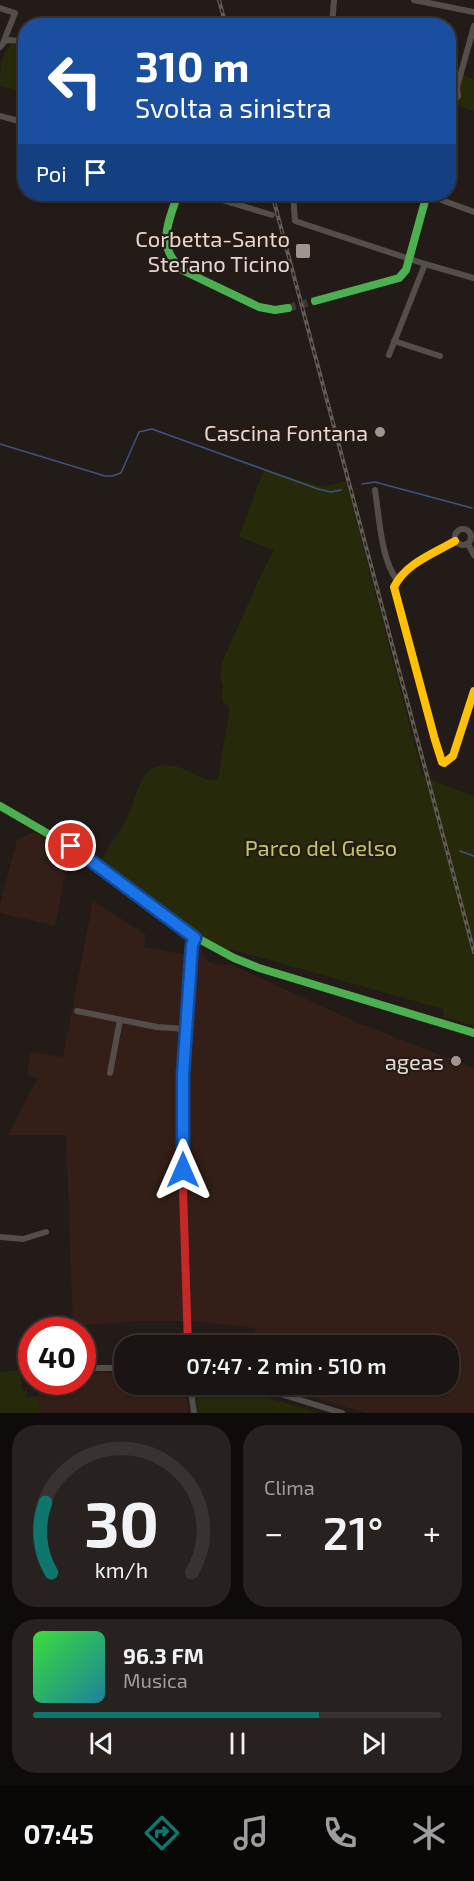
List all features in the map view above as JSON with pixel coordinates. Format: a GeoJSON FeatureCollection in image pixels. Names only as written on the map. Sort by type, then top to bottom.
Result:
{"type":"FeatureCollection","features":[{"type":"Feature","properties":{"kind":"street"},"geometry":{"type":"LineString","coordinates":[[333,18],[334,0]]}},
{"type":"Feature","properties":{"kind":"street"},"geometry":{"type":"LineString","coordinates":[[414,0],[474,12]]}},
{"type":"Feature","properties":{"kind":"street"},"geometry":{"type":"LineString","coordinates":[[454,8],[456,0]]}},
{"type":"Feature","properties":{"kind":"street"},"geometry":{"type":"LineString","coordinates":[[0,8],[15,13],[0,47]]}},
{"type":"Feature","properties":{"kind":"street"},"geometry":{"type":"LineString","coordinates":[[456,88],[474,26]]}},
{"type":"Feature","properties":{"kind":"street"},"geometry":{"type":"LineString","coordinates":[[3,41],[18,41]]}},
{"type":"Feature","properties":{"kind":"street"},"geometry":{"type":"LineString","coordinates":[[0,116],[18,121]]}},
{"type":"Feature","properties":{"kind":"street"},"geometry":{"type":"LineString","coordinates":[[176,201],[165,241],[166,250],[174,264],[259,307],[275,310],[288,308]]}},
{"type":"Feature","properties":{"kind":"street"},"geometry":{"type":"LineString","coordinates":[[222,201],[272,215]]}},
{"type":"Feature","properties":{"kind":"street"},"geometry":{"type":"LineString","coordinates":[[294,201],[295,221],[474,278]]}},
{"type":"Feature","properties":{"kind":"street"},"geometry":{"type":"LineString","coordinates":[[315,301],[399,278],[406,270],[410,259],[424,201]]}},
{"type":"Feature","properties":{"kind":"street"},"geometry":{"type":"LineString","coordinates":[[445,201],[474,212]]}},
{"type":"Feature","properties":{"kind":"street"},"geometry":{"type":"LineString","coordinates":[[389,355],[425,264]]}},
{"type":"Feature","properties":{"kind":"street"},"geometry":{"type":"LineString","coordinates":[[394,341],[440,356]]}},
{"type":"Feature","properties":{"kind":"street"},"geometry":{"type":"LineString","coordinates":[[375,490],[384,546],[391,573],[397,580]]}},
{"type":"Feature","properties":{"kind":"street"},"geometry":{"type":"LineString","coordinates":[[455,541],[455,533],[463,529],[468,531],[471,536],[468,544],[474,555]]}},
{"type":"Feature","properties":{"kind":"street"},"geometry":{"type":"LineString","coordinates":[[455,541],[404,572],[394,587],[435,740],[444,763],[453,756],[474,691]]}},
{"type":"Feature","properties":{"kind":"street"},"geometry":{"type":"LineString","coordinates":[[455,541],[461,546],[468,544]]}},
{"type":"Feature","properties":{"kind":"street"},"geometry":{"type":"LineString","coordinates":[[0,807],[57,837],[85,855],[192,936],[241,962],[474,1033]]}},
{"type":"Feature","properties":{"kind":"street"},"geometry":{"type":"LineString","coordinates":[[188,1335],[183,1189],[183,1074],[192,936]]}},
{"type":"Feature","properties":{"kind":"street"},"geometry":{"type":"LineString","coordinates":[[77,1011],[157,1027],[186,1029]]}},
{"type":"Feature","properties":{"kind":"street"},"geometry":{"type":"LineString","coordinates":[[110,1073],[120,1020]]}},
{"type":"Feature","properties":{"kind":"street"},"geometry":{"type":"LineString","coordinates":[[0,1237],[23,1239],[46,1232]]}},
{"type":"Feature","properties":{"kind":"street"},"geometry":{"type":"LineString","coordinates":[[96,1368],[114,1368]]}},
{"type":"Feature","properties":{"kind":"street"},"geometry":{"type":"LineString","coordinates":[[192,1395],[194,1413]]}},
{"type":"Feature","properties":{"kind":"street"},"geometry":{"type":"LineString","coordinates":[[284,1395],[342,1413]]}},
{"type":"Feature","properties":{"kind":"shaded area"},"geometry":{"type":"Polygon","coordinates":[[[34,832],[69,853],[55,926],[0,913],[0,904],[17,840],[34,832]]]}},
{"type":"Feature","properties":{"kind":"shaded area"},"geometry":{"type":"Polygon","coordinates":[[[93,900],[146,935],[144,947],[197,957],[201,949],[206,960],[218,966],[230,964],[356,1022],[474,1068],[474,1413],[366,1413],[306,1395],[459,1395],[459,1335],[255,1335],[255,1328],[193,1321],[135,1321],[96,1324],[96,1317],[73,1317],[66,1135],[8,1135],[38,1078],[27,1075],[31,1052],[63,1057],[93,900]]]}},
{"type":"Feature","properties":{"kind":"shaded area"},"geometry":{"type":"Polygon","coordinates":[[[96,1372],[114,1373],[114,1395],[186,1395],[189,1413],[40,1413],[39,1395],[96,1395],[96,1372]]]}},
{"type":"Feature","properties":{"kind":"green space"},"geometry":{"type":"Polygon","coordinates":[[[12,44],[18,45],[18,90],[0,86],[3,57],[12,44]]]}},
{"type":"Feature","properties":{"kind":"green space"},"geometry":{"type":"Polygon","coordinates":[[[463,75],[474,79],[474,111],[456,105],[456,86],[459,87],[463,75]]]}},
{"type":"Feature","properties":{"kind":"green space","name":"Parco del Gelso"},"geometry":{"type":"Polygon","coordinates":[[[264,469],[323,487],[346,481],[423,777],[474,796],[474,1026],[444,1017],[443,1009],[222,948],[187,929],[102,865],[103,857],[130,812],[141,781],[154,767],[164,765],[178,767],[203,778],[218,779],[229,713],[229,707],[222,701],[223,687],[220,677],[223,660],[274,550],[239,537],[264,469]]]}},
{"type":"Feature","properties":{"kind":"green space"},"geometry":{"type":"Polygon","coordinates":[[[18,1370],[18,1395],[39,1397],[40,1413],[0,1413],[0,1372],[18,1370]]]}},
{"type":"Feature","properties":{"kind":"green space"},"geometry":{"type":"Polygon","coordinates":[[[196,1395],[259,1395],[320,1413],[198,1413],[196,1395]]]}},
{"type":"Feature","properties":{"kind":"waterway"},"geometry":{"type":"LineString","coordinates":[[0,444],[105,476],[112,476],[121,473],[139,432],[152,429],[318,489],[331,492],[341,490]]}},
{"type":"Feature","properties":{"kind":"waterway"},"geometry":{"type":"LineString","coordinates":[[362,484],[375,482],[472,508]]}},
{"type":"Feature","properties":{"kind":"waterway"},"geometry":{"type":"LineString","coordinates":[[460,851],[474,856]]}},
{"type":"Feature","properties":{"kind":"tunnel"},"geometry":{"type":"LineString","coordinates":[[288,308],[315,301]]}},
{"type":"Feature","properties":{"kind":"railway"},"geometry":{"type":"LineString","coordinates":[[219,0],[224,18]]}},
{"type":"Feature","properties":{"kind":"railway"},"geometry":{"type":"LineString","coordinates":[[274,201],[474,952]]}},
{"type":"Feature","properties":{"kind":"traffic: fast"},"geometry":{"type":"LineString","coordinates":[[176,201],[168,224],[167,243],[169,252],[182,270],[259,307],[275,310],[288,308]]}},
{"type":"Feature","properties":{"kind":"traffic: fast"},"geometry":{"type":"LineString","coordinates":[[315,301],[399,278],[406,270],[425,201]]}},
{"type":"Feature","properties":{"kind":"traffic: fast"},"geometry":{"type":"LineString","coordinates":[[0,806],[83,854],[188,933],[234,958],[259,968],[474,1033]]}},
{"type":"Feature","properties":{"kind":"traffic: fast"},"geometry":{"type":"LineString","coordinates":[[183,1091],[192,945],[195,938]]}},
{"type":"Feature","properties":{"kind":"traffic: slow"},"geometry":{"type":"LineString","coordinates":[[455,541],[413,565],[394,587],[435,740],[444,763],[453,756],[474,691]]}},
{"type":"Feature","properties":{"kind":"traffic: jam"},"geometry":{"type":"LineString","coordinates":[[183,1091],[183,1189],[188,1335]]}},
{"type":"Feature","properties":{"kind":"place","name":"Corbetta-Santo Stefano Ticino"},"geometry":{"type":"Point","coordinates":[303,251]}},
{"type":"Feature","properties":{"kind":"place","name":"Cascina Fontana"},"geometry":{"type":"Point","coordinates":[380,432]}},
{"type":"Feature","properties":{"kind":"place","name":"ageas"},"geometry":{"type":"Point","coordinates":[456,1061]}},
{"type":"Feature","properties":{"kind":"route"},"geometry":{"type":"LineString","coordinates":[[71,846],[195,938],[192,945],[183,1074],[183,1170]]}}]}
